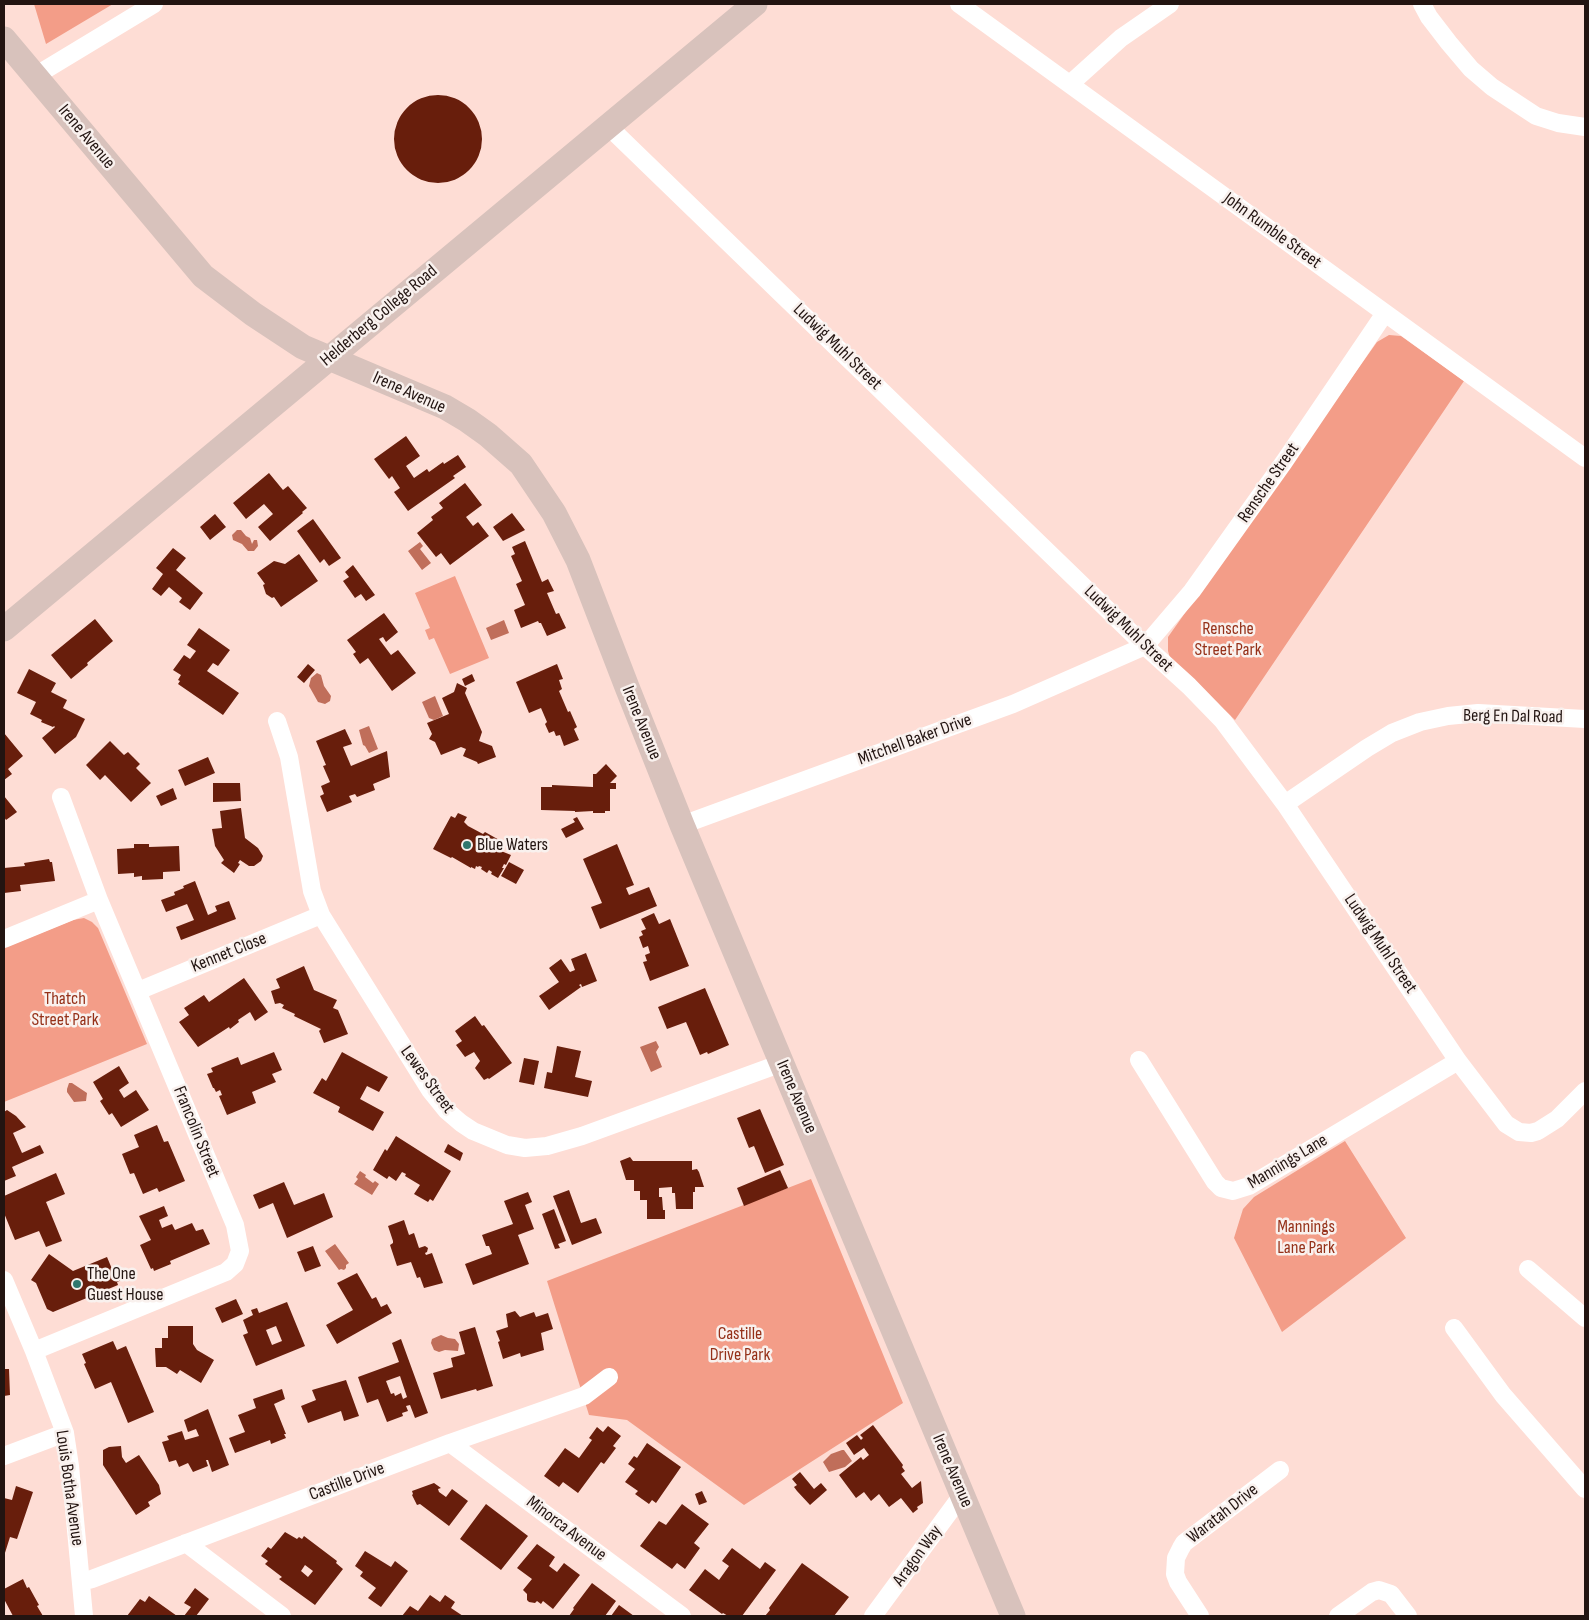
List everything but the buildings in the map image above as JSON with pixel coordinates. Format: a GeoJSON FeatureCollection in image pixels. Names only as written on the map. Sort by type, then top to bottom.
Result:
{"type":"FeatureCollection","features":[{"type":"Feature","properties":{"kind":"street"},"geometry":{"type":"LineString","coordinates":[[35,76],[154,4]]}},
{"type":"Feature","properties":{"kind":"street","name":"Helderberg College Road"},"geometry":{"type":"LineString","coordinates":[[4,629],[755,4]]}},
{"type":"Feature","properties":{"kind":"street","name":"John Rumble Street"},"geometry":{"type":"LineString","coordinates":[[959,4],[1585,458]]}},
{"type":"Feature","properties":{"kind":"street"},"geometry":{"type":"LineString","coordinates":[[1070,84],[1121,38],[1170,4]]}},
{"type":"Feature","properties":{"kind":"street"},"geometry":{"type":"LineString","coordinates":[[1422,4],[1449,44],[1471,69],[1492,88],[1536,116],[1558,123],[1585,127]]}},
{"type":"Feature","properties":{"kind":"street","name":"Irene Avenue"},"geometry":{"type":"LineString","coordinates":[[4,39],[203,276],[276,330],[303,347],[444,407],[467,420],[488,435],[521,464],[554,513],[578,560],[626,687],[682,824],[1013,1616]]}},
{"type":"Feature","properties":{"kind":"street","name":"Ludwig Muhl Street"},"geometry":{"type":"LineString","coordinates":[[608,126],[1145,646],[1189,686],[1223,721],[1285,804],[1458,1060],[1502,1120],[1512,1130],[1531,1133],[1557,1120],[1585,1091]]}},
{"type":"Feature","properties":{"kind":"street","name":"Rensche Street"},"geometry":{"type":"LineString","coordinates":[[1145,646],[1192,591],[1284,462],[1385,313]]}},
{"type":"Feature","properties":{"kind":"street","name":"Mitchell Baker Drive"},"geometry":{"type":"LineString","coordinates":[[682,824],[1013,704],[1145,646]]}},
{"type":"Feature","properties":{"kind":"street","name":"Berg En Dal Road"},"geometry":{"type":"LineString","coordinates":[[1285,804],[1367,748],[1392,733],[1420,722],[1448,716],[1478,713],[1585,719]]}},
{"type":"Feature","properties":{"kind":"street","name":"Lewes Street"},"geometry":{"type":"LineString","coordinates":[[277,721],[289,757],[312,891],[320,915],[430,1090],[447,1111],[473,1131],[507,1145],[525,1148],[547,1146],[582,1136],[782,1063]]}},
{"type":"Feature","properties":{"kind":"street","name":"Francolin Street"},"geometry":{"type":"LineString","coordinates":[[34,1351],[226,1272],[235,1264],[238,1258],[239,1242],[235,1225],[99,900],[61,797]]}},
{"type":"Feature","properties":{"kind":"street"},"geometry":{"type":"LineString","coordinates":[[4,939],[99,900]]}},
{"type":"Feature","properties":{"kind":"street","name":"Kennet Close"},"geometry":{"type":"LineString","coordinates":[[138,991],[320,915]]}},
{"type":"Feature","properties":{"kind":"street","name":"Mannings Lane"},"geometry":{"type":"LineString","coordinates":[[1139,1060],[1215,1182],[1222,1188],[1233,1191],[1248,1186],[1458,1060]]}},
{"type":"Feature","properties":{"kind":"street"},"geometry":{"type":"LineString","coordinates":[[1528,1269],[1585,1318]]}},
{"type":"Feature","properties":{"kind":"street","name":"Louis Botha Avenue"},"geometry":{"type":"LineString","coordinates":[[4,1280],[34,1351],[65,1433],[70,1466],[84,1616]]}},
{"type":"Feature","properties":{"kind":"street"},"geometry":{"type":"LineString","coordinates":[[1454,1328],[1503,1395],[1585,1489]]}},
{"type":"Feature","properties":{"kind":"street","name":"Castille Drive"},"geometry":{"type":"LineString","coordinates":[[81,1582],[450,1442],[584,1396],[609,1377]]}},
{"type":"Feature","properties":{"kind":"street"},"geometry":{"type":"LineString","coordinates":[[4,1456],[65,1433]]}},
{"type":"Feature","properties":{"kind":"street","name":"Minorca Avenue"},"geometry":{"type":"LineString","coordinates":[[450,1442],[682,1616]]}},
{"type":"Feature","properties":{"kind":"street","name":"Waratah Drive"},"geometry":{"type":"LineString","coordinates":[[1200,1616],[1178,1582],[1174,1567],[1178,1553],[1184,1543],[1280,1470]]}},
{"type":"Feature","properties":{"kind":"street","name":"Aragon Way"},"geometry":{"type":"LineString","coordinates":[[873,1616],[962,1495]]}},
{"type":"Feature","properties":{"kind":"street"},"geometry":{"type":"LineString","coordinates":[[186,1543],[282,1616]]}},
{"type":"Feature","properties":{"kind":"street"},"geometry":{"type":"LineString","coordinates":[[1338,1616],[1372,1592],[1379,1590],[1391,1594],[1408,1616]]}},
{"type":"Feature","properties":{"kind":"green space"},"geometry":{"type":"Polygon","coordinates":[[[34,4],[113,4],[46,44],[34,4]]]}},
{"type":"Feature","properties":{"kind":"green space","name":"Rensche Street Park"},"geometry":{"type":"Polygon","coordinates":[[[1389,335],[1401,336],[1464,381],[1235,720],[1170,658],[1168,637],[1377,342],[1389,335]]]}},
{"type":"Feature","properties":{"kind":"green space"},"geometry":{"type":"Polygon","coordinates":[[[455,576],[489,658],[450,674],[434,638],[429,640],[425,630],[430,628],[415,593],[455,576]]]}},
{"type":"Feature","properties":{"kind":"green space","name":"Thatch Street Park"},"geometry":{"type":"Polygon","coordinates":[[[84,918],[98,928],[147,1044],[4,1102],[4,948],[73,920],[84,918]]]}},
{"type":"Feature","properties":{"kind":"green space","name":"Mannings Lane Park"},"geometry":{"type":"Polygon","coordinates":[[[1345,1141],[1406,1238],[1282,1332],[1234,1238],[1243,1209],[1254,1197],[1345,1141]]]}},
{"type":"Feature","properties":{"kind":"green space","name":"Castille Drive Park"},"geometry":{"type":"Polygon","coordinates":[[[811,1179],[903,1403],[744,1505],[627,1420],[589,1415],[547,1281],[811,1179]]]}},
{"type":"Feature","properties":{"kind":"shaded area"},"geometry":{"type":"Polygon","coordinates":[[[237,530],[241,530],[250,538],[252,544],[254,540],[257,540],[258,546],[254,551],[248,551],[242,544],[233,540],[232,535],[237,530]]]}},
{"type":"Feature","properties":{"kind":"shaded area"},"geometry":{"type":"Polygon","coordinates":[[[420,542],[423,546],[420,549],[431,563],[422,570],[408,551],[420,542]]]}},
{"type":"Feature","properties":{"kind":"shaded area"},"geometry":{"type":"Polygon","coordinates":[[[504,620],[509,633],[491,640],[486,628],[504,620]]]}},
{"type":"Feature","properties":{"kind":"shaded area"},"geometry":{"type":"Polygon","coordinates":[[[317,673],[321,675],[324,686],[331,696],[330,701],[325,704],[318,702],[309,686],[311,678],[317,673]]]}},
{"type":"Feature","properties":{"kind":"shaded area"},"geometry":{"type":"Polygon","coordinates":[[[435,696],[443,716],[434,720],[429,718],[422,702],[435,696]]]}},
{"type":"Feature","properties":{"kind":"shaded area"},"geometry":{"type":"Polygon","coordinates":[[[369,726],[378,749],[369,753],[363,745],[359,730],[369,726]]]}},
{"type":"Feature","properties":{"kind":"shaded area"},"geometry":{"type":"Polygon","coordinates":[[[656,1041],[659,1047],[656,1052],[662,1067],[651,1072],[640,1047],[656,1041]]]}},
{"type":"Feature","properties":{"kind":"shaded area"},"geometry":{"type":"Polygon","coordinates":[[[69,1083],[87,1093],[86,1101],[74,1102],[67,1092],[69,1083]]]}},
{"type":"Feature","properties":{"kind":"shaded area"},"geometry":{"type":"Polygon","coordinates":[[[360,1171],[373,1183],[375,1181],[379,1184],[372,1195],[354,1184],[358,1179],[356,1177],[360,1171]]]}},
{"type":"Feature","properties":{"kind":"shaded area"},"geometry":{"type":"Polygon","coordinates":[[[335,1244],[349,1263],[344,1270],[339,1270],[325,1251],[335,1244]]]}},
{"type":"Feature","properties":{"kind":"shaded area"},"geometry":{"type":"Polygon","coordinates":[[[441,1335],[455,1339],[459,1344],[458,1351],[445,1350],[439,1352],[434,1350],[431,1343],[432,1339],[441,1335]]]}},
{"type":"Feature","properties":{"kind":"shaded area"},"geometry":{"type":"Polygon","coordinates":[[[842,1450],[852,1461],[845,1467],[829,1472],[823,1462],[831,1454],[842,1450]]]}},
{"type":"Feature","properties":{"kind":"place","name":"Blue Waters"},"geometry":{"type":"Point","coordinates":[467,845]}},
{"type":"Feature","properties":{"kind":"place","name":"The One Guest House"},"geometry":{"type":"Point","coordinates":[77,1284]}}]}
